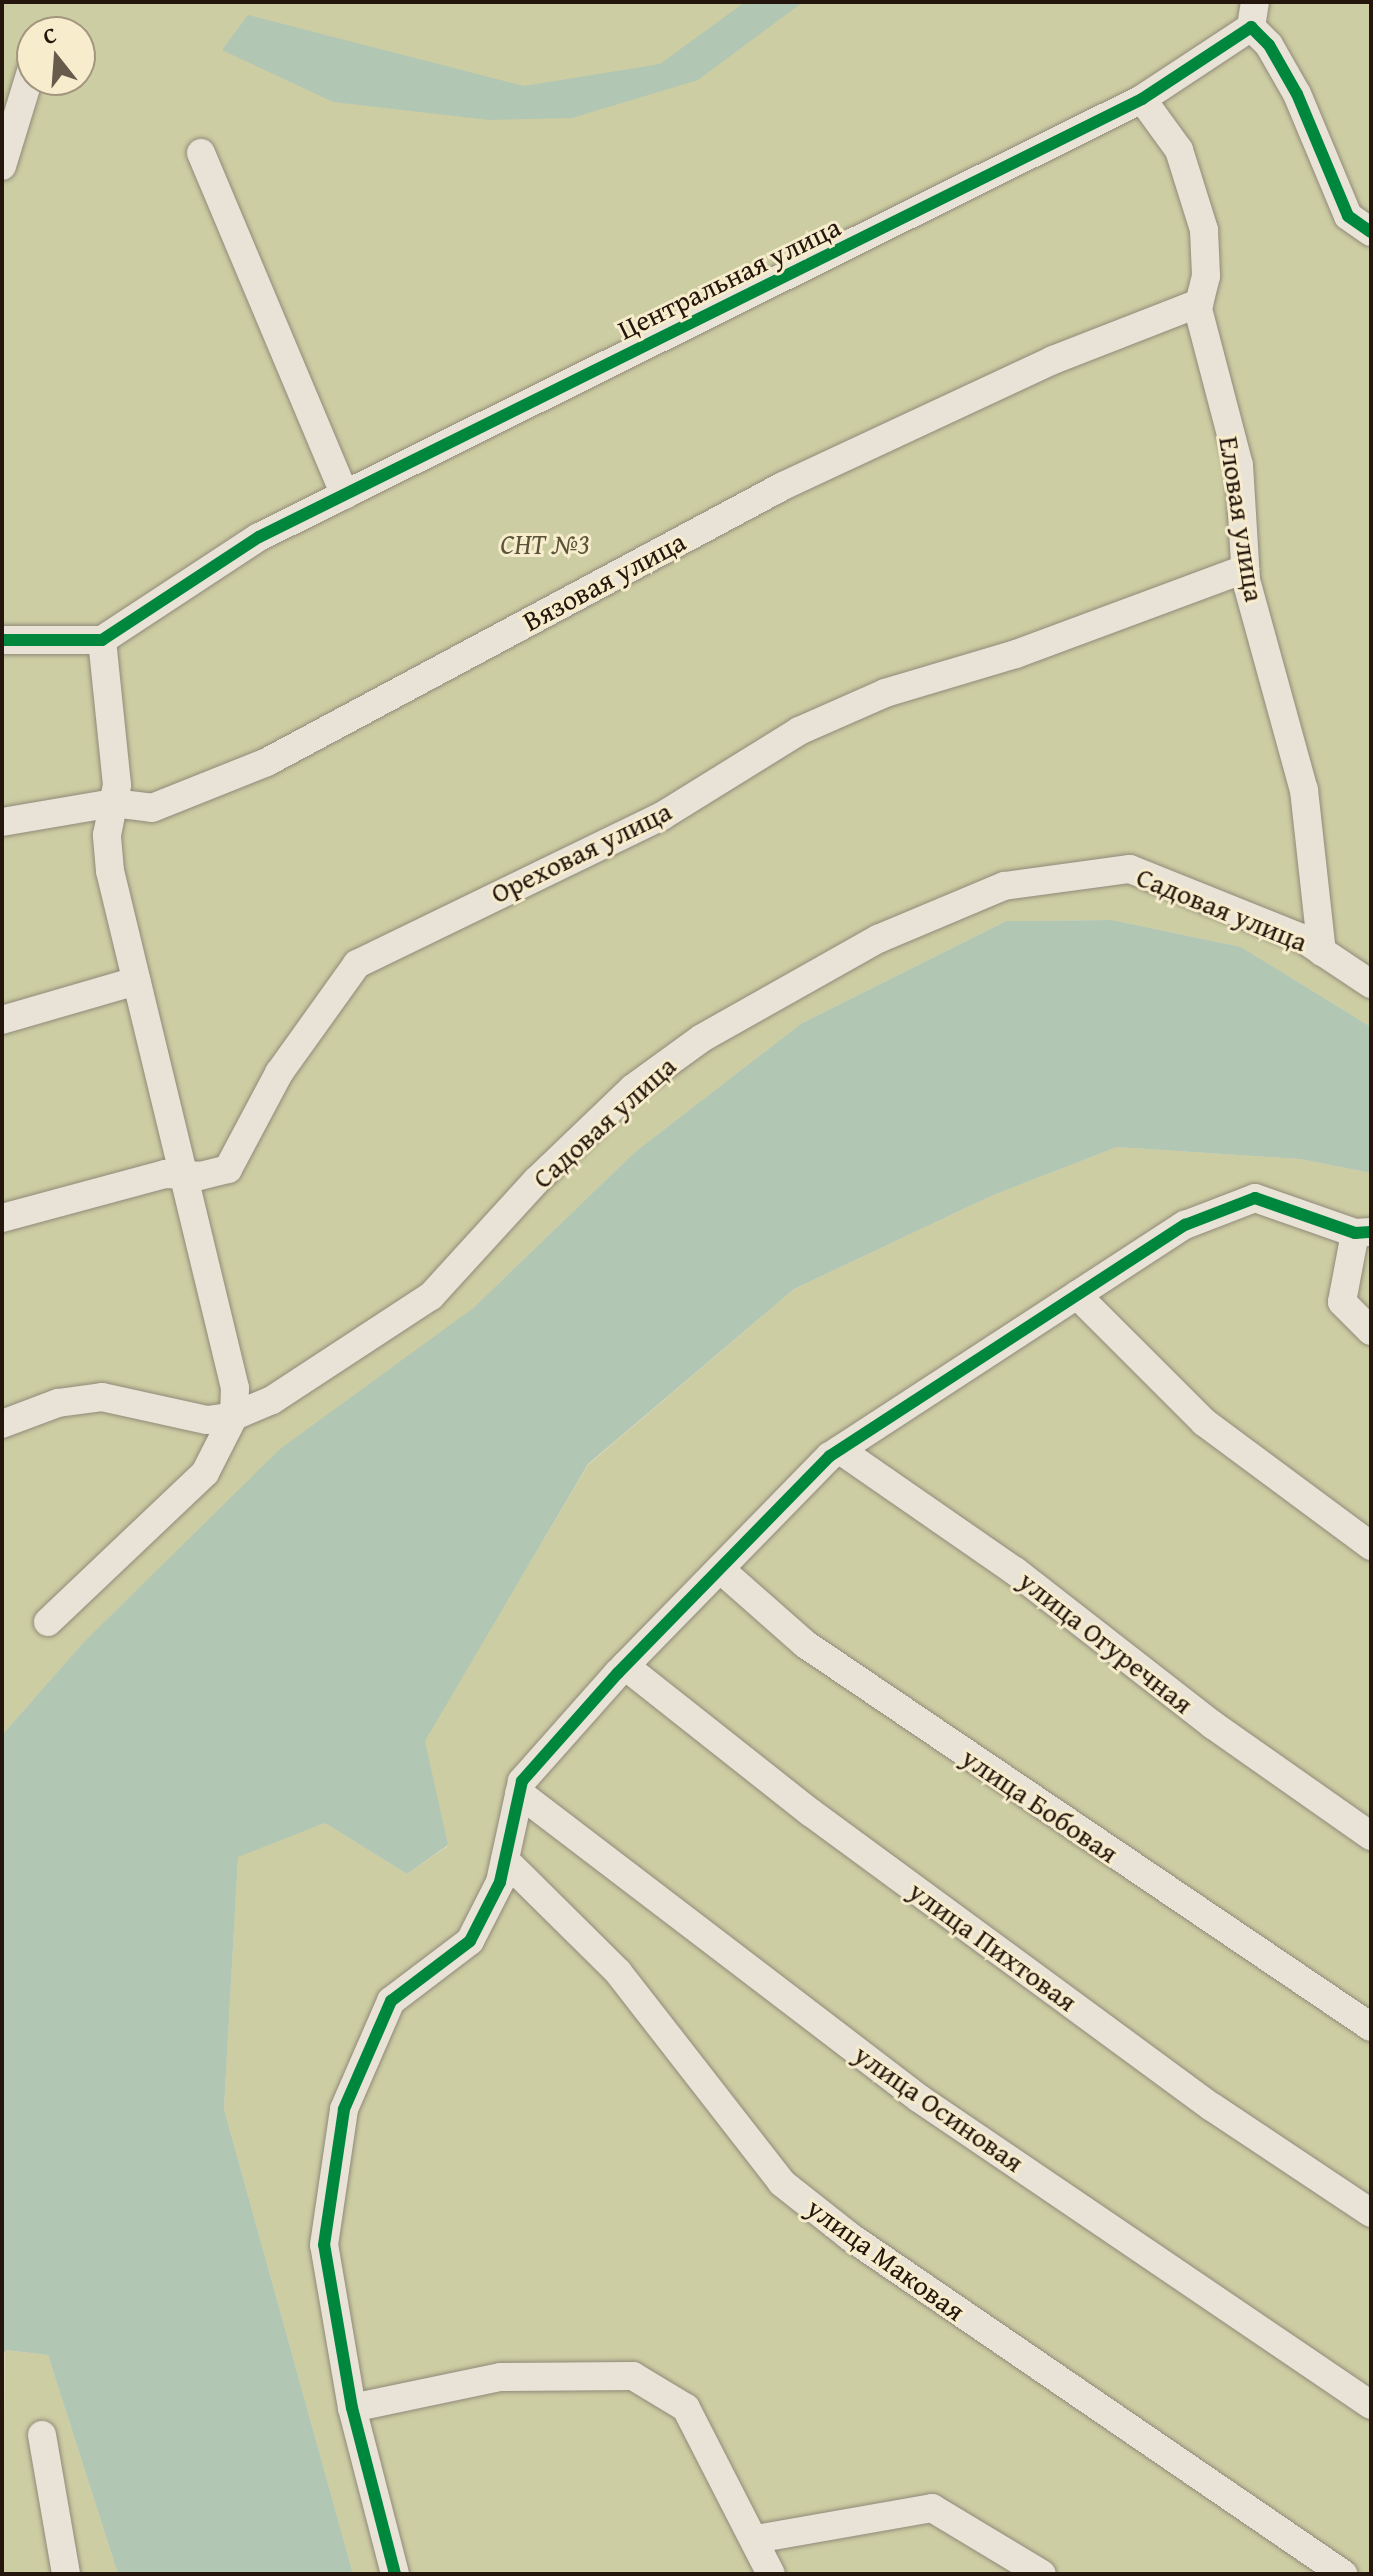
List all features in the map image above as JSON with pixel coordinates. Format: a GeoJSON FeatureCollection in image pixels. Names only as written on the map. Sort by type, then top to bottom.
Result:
{"type":"FeatureCollection","features":[{"type":"Feature","properties":{"kind":"street","name":"Центральная улица"},"geometry":{"type":"LineString","coordinates":[[102,640],[259,537],[1142,99],[1253,14],[1297,94],[1348,216],[1371,232]]}},
{"type":"Feature","properties":{"kind":"street"},"geometry":{"type":"LineString","coordinates":[[2,166],[23,96]]}},
{"type":"Feature","properties":{"kind":"street","name":"Еловая улица"},"geometry":{"type":"LineString","coordinates":[[1142,99],[1179,150],[1192,183],[1204,230],[1206,276],[1199,303],[1239,465],[1245,569],[1304,790],[1322,952]]}},
{"type":"Feature","properties":{"kind":"street"},"geometry":{"type":"LineString","coordinates":[[201,153],[345,495]]}},
{"type":"Feature","properties":{"kind":"street","name":"Вязовая улица"},"geometry":{"type":"LineString","coordinates":[[2,822],[113,803],[152,808],[267,762],[783,486],[1053,360],[1199,303]]}},
{"type":"Feature","properties":{"kind":"street","name":"Ореховая улица"},"geometry":{"type":"LineString","coordinates":[[2,1218],[165,1174],[228,1169],[279,1073],[357,964],[662,816],[799,731],[870,699],[1016,654],[1245,569]]}},
{"type":"Feature","properties":{"kind":"street"},"geometry":{"type":"LineString","coordinates":[[2,640],[102,640],[117,785],[107,835],[110,871],[235,1388],[234,1416],[205,1473],[48,1622]]}},
{"type":"Feature","properties":{"kind":"street","name":"Садовая улица"},"geometry":{"type":"LineString","coordinates":[[2,1424],[58,1403],[102,1397],[194,1418],[234,1416],[272,1400],[431,1296],[536,1181],[633,1088],[702,1038],[878,939],[1004,886],[1130,869],[1228,906],[1322,952],[1371,984]]}},
{"type":"Feature","properties":{"kind":"street"},"geometry":{"type":"LineString","coordinates":[[2,1020],[136,981]]}},
{"type":"Feature","properties":{"kind":"street"},"geometry":{"type":"LineString","coordinates":[[395,2574],[352,2408],[324,2245],[344,2109],[391,2001],[470,1941],[500,1882],[522,1781],[625,1666],[840,1450],[1185,1225],[1255,1198],[1363,1233],[1342,1302],[1371,1331]]}},
{"type":"Feature","properties":{"kind":"street"},"geometry":{"type":"LineString","coordinates":[[1077,1295],[1204,1422],[1371,1546]]}},
{"type":"Feature","properties":{"kind":"street","name":"улица Огуречная"},"geometry":{"type":"LineString","coordinates":[[840,1450],[1015,1571],[1213,1725],[1371,1836]]}},
{"type":"Feature","properties":{"kind":"street","name":"улица Бобовая"},"geometry":{"type":"LineString","coordinates":[[720,1569],[805,1644],[1371,2027]]}},
{"type":"Feature","properties":{"kind":"street","name":"улица Пихтовая"},"geometry":{"type":"LineString","coordinates":[[625,1666],[810,1812],[1212,2107],[1371,2213]]}},
{"type":"Feature","properties":{"kind":"street","name":"улица Осиновая"},"geometry":{"type":"LineString","coordinates":[[519,1793],[920,2099],[1371,2405]]}},
{"type":"Feature","properties":{"kind":"street","name":"улица Маковая"},"geometry":{"type":"LineString","coordinates":[[505,1860],[618,1972],[782,2183],[849,2236],[1343,2574]]}},
{"type":"Feature","properties":{"kind":"street"},"geometry":{"type":"LineString","coordinates":[[352,2408],[501,2377],[633,2376],[686,2408],[756,2539],[771,2574]]}},
{"type":"Feature","properties":{"kind":"street"},"geometry":{"type":"LineString","coordinates":[[42,2435],[66,2574]]}},
{"type":"Feature","properties":{"kind":"street"},"geometry":{"type":"LineString","coordinates":[[756,2539],[932,2508],[1042,2574]]}},
{"type":"Feature","properties":{"kind":"green space","name":"СНТ №3"},"geometry":{"type":"Polygon","coordinates":[[[2,2],[1371,2],[1371,1027],[1241,947],[1112,920],[1006,921],[802,1023],[635,1152],[472,1309],[82,1644],[2,1735],[2,2]]]}},
{"type":"Feature","properties":{"kind":"green space"},"geometry":{"type":"Polygon","coordinates":[[[1117,1147],[1300,1159],[1371,1173],[1371,2574],[353,2574],[224,2109],[238,1856],[325,1823],[407,1874],[448,1846],[424,1741],[588,1465],[794,1289],[991,1196],[1117,1147]]]}},
{"type":"Feature","properties":{"kind":"green space"},"geometry":{"type":"Polygon","coordinates":[[[5,2350],[48,2355],[118,2574],[2,2574],[5,2350]]]}},
{"type":"Feature","properties":{"kind":"shaded area"},"geometry":{"type":"Polygon","coordinates":[[[745,2],[803,2],[698,80],[572,118],[489,120],[333,102],[222,50],[248,15],[524,86],[660,64],[745,2]]]}},
{"type":"Feature","properties":{"kind":"shaded area"},"geometry":{"type":"Polygon","coordinates":[[[1112,920],[1241,947],[1371,1027],[1371,1173],[1300,1159],[1117,1147],[991,1196],[794,1289],[588,1464],[425,1741],[448,1845],[407,1874],[325,1823],[238,1857],[224,2109],[353,2574],[118,2574],[48,2355],[6,2350],[2,2356],[2,1735],[82,1644],[280,1449],[472,1309],[635,1152],[802,1023],[1006,921],[1112,920]]]}},
{"type":"Feature","properties":{"kind":"cycle path"},"geometry":{"type":"LineString","coordinates":[[2,640],[102,640],[259,537],[1142,99],[1251,27],[1269,45],[1297,94],[1348,216],[1371,232]]}},
{"type":"Feature","properties":{"kind":"cycle path"},"geometry":{"type":"LineString","coordinates":[[395,2574],[352,2408],[324,2245],[344,2109],[391,2001],[470,1941],[500,1882],[522,1781],[618,1673],[830,1456],[1185,1225],[1255,1198],[1355,1233],[1371,1232]]}}]}
